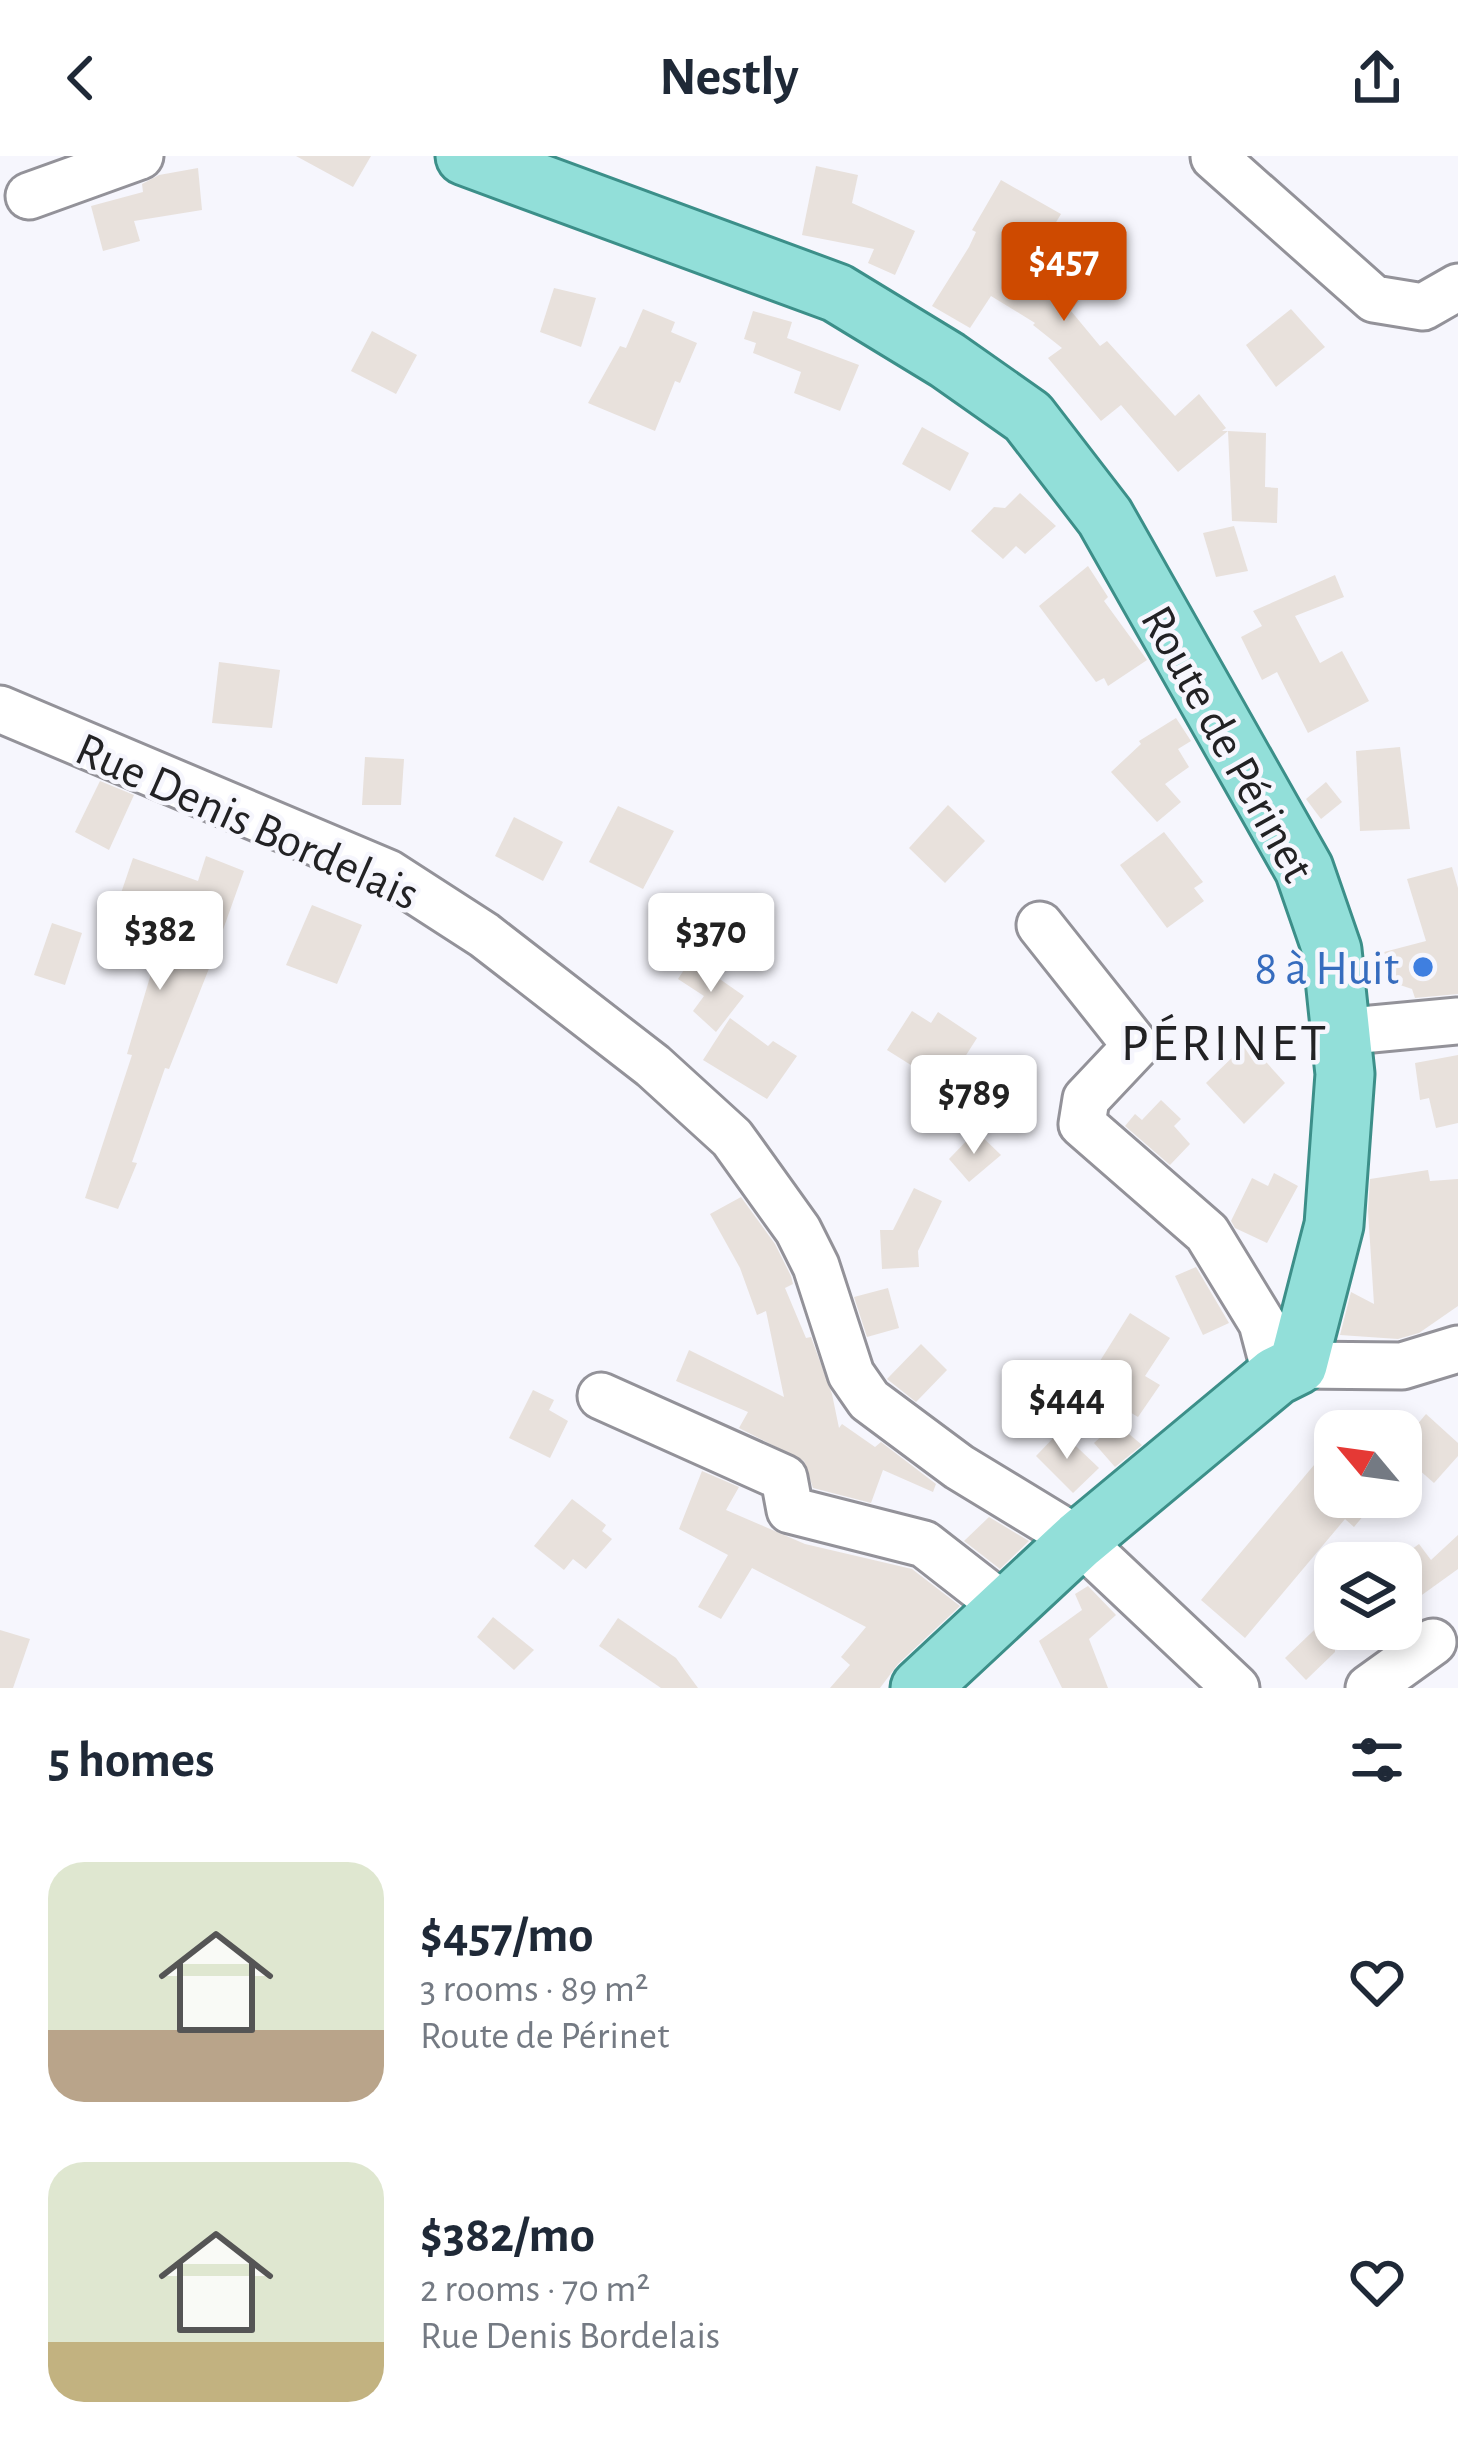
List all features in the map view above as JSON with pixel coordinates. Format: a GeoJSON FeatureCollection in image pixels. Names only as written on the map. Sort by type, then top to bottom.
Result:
{"type":"FeatureCollection","features":[{"type":"Feature","properties":{"kind":"main road","name":"Route de Périnet"},"geometry":{"type":"LineString","coordinates":[[465,156],[837,293],[947,360],[1028,417],[1105,518],[1304,869],[1332,950],[1345,1074],[1334,1225],[1287,1371]]}},
{"type":"Feature","properties":{"kind":"main road"},"geometry":{"type":"LineString","coordinates":[[920,1688],[1079,1540],[1287,1371]]}},
{"type":"Feature","properties":{"kind":"street"},"geometry":{"type":"LineString","coordinates":[[29,196],[140,156]]}},
{"type":"Feature","properties":{"kind":"street"},"geometry":{"type":"LineString","coordinates":[[1214,157],[1374,299],[1423,307],[1458,287]]}},
{"type":"Feature","properties":{"kind":"street","name":"Rue Denis Bordelais"},"geometry":{"type":"LineString","coordinates":[[0,709],[388,873],[484,935],[653,1066],[732,1138],[798,1230],[816,1267],[851,1374],[869,1400],[959,1467],[1079,1540],[1235,1688]]}},
{"type":"Feature","properties":{"kind":"street"},"geometry":{"type":"LineString","coordinates":[[1040,925],[1136,1046],[1086,1099],[1082,1124],[1207,1233],[1287,1371],[1402,1366],[1458,1349]]}},
{"type":"Feature","properties":{"kind":"street"},"geometry":{"type":"LineString","coordinates":[[1340,1032],[1458,1021]]}},
{"type":"Feature","properties":{"kind":"street"},"geometry":{"type":"LineString","coordinates":[[601,1396],[784,1478],[790,1510],[924,1544],[1006,1608]]}},
{"type":"Feature","properties":{"kind":"street"},"geometry":{"type":"LineString","coordinates":[[1370,1688],[1433,1642]]}},
{"type":"Feature","properties":{"kind":"building"},"geometry":{"type":"Polygon","coordinates":[[[296,156],[371,156],[353,187],[296,156]]]}},
{"type":"Feature","properties":{"kind":"building"},"geometry":{"type":"Polygon","coordinates":[[[816,166],[858,175],[852,203],[915,231],[895,275],[868,263],[874,249],[802,235],[816,166]]]}},
{"type":"Feature","properties":{"kind":"building"},"geometry":{"type":"Polygon","coordinates":[[[198,168],[202,210],[134,221],[140,241],[103,251],[91,206],[143,192],[142,184],[159,175],[198,168]]]}},
{"type":"Feature","properties":{"kind":"building"},"geometry":{"type":"Polygon","coordinates":[[[1001,180],[1061,214],[1033,260],[1079,301],[1071,311],[1100,346],[1107,341],[1175,416],[1199,394],[1226,428],[1222,431],[1228,431],[1178,472],[1121,405],[1101,421],[1048,358],[1062,348],[1035,323],[991,296],[970,328],[932,306],[969,247],[976,232],[972,230],[1001,180]]]}},
{"type":"Feature","properties":{"kind":"building"},"geometry":{"type":"Polygon","coordinates":[[[554,288],[596,298],[581,347],[540,332],[554,288]]]}},
{"type":"Feature","properties":{"kind":"building"},"geometry":{"type":"Polygon","coordinates":[[[643,309],[675,322],[671,332],[697,343],[655,431],[588,403],[620,346],[626,348],[643,309]]]}},
{"type":"Feature","properties":{"kind":"building"},"geometry":{"type":"Polygon","coordinates":[[[1291,309],[1325,347],[1276,387],[1246,345],[1291,309]]]}},
{"type":"Feature","properties":{"kind":"building"},"geometry":{"type":"Polygon","coordinates":[[[753,311],[792,322],[787,338],[859,365],[840,411],[794,393],[801,372],[753,353],[756,343],[744,339],[753,311]]]}},
{"type":"Feature","properties":{"kind":"building"},"geometry":{"type":"Polygon","coordinates":[[[372,331],[417,355],[396,394],[351,371],[372,331]]]}},
{"type":"Feature","properties":{"kind":"building"},"geometry":{"type":"Polygon","coordinates":[[[922,427],[969,453],[950,491],[902,464],[922,427]]]}},
{"type":"Feature","properties":{"kind":"building"},"geometry":{"type":"Polygon","coordinates":[[[1228,431],[1266,433],[1265,487],[1278,488],[1277,523],[1232,521],[1228,431]]]}},
{"type":"Feature","properties":{"kind":"building"},"geometry":{"type":"Polygon","coordinates":[[[1020,493],[1056,526],[1025,554],[1016,546],[1003,559],[971,531],[994,507],[1005,508],[1020,493]]]}},
{"type":"Feature","properties":{"kind":"building"},"geometry":{"type":"Polygon","coordinates":[[[1234,526],[1248,571],[1216,577],[1203,533],[1234,526]]]}},
{"type":"Feature","properties":{"kind":"building"},"geometry":{"type":"Polygon","coordinates":[[[1088,566],[1108,597],[1104,601],[1147,660],[1108,686],[1104,678],[1096,682],[1039,606],[1088,566]]]}},
{"type":"Feature","properties":{"kind":"building"},"geometry":{"type":"Polygon","coordinates":[[[1335,575],[1344,597],[1295,616],[1320,663],[1342,651],[1369,701],[1308,733],[1277,672],[1262,680],[1241,637],[1262,626],[1253,611],[1335,575]]]}},
{"type":"Feature","properties":{"kind":"building"},"geometry":{"type":"Polygon","coordinates":[[[219,662],[280,670],[272,728],[212,723],[219,662]]]}},
{"type":"Feature","properties":{"kind":"building"},"geometry":{"type":"Polygon","coordinates":[[[1176,718],[1191,741],[1178,749],[1189,767],[1165,784],[1181,802],[1157,822],[1111,772],[1139,741],[1176,718]]]}},
{"type":"Feature","properties":{"kind":"building"},"geometry":{"type":"Polygon","coordinates":[[[1400,747],[1410,829],[1360,831],[1356,751],[1400,747]]]}},
{"type":"Feature","properties":{"kind":"building"},"geometry":{"type":"Polygon","coordinates":[[[365,757],[404,759],[401,805],[362,805],[365,757]]]}},
{"type":"Feature","properties":{"kind":"building"},"geometry":{"type":"Polygon","coordinates":[[[100,781],[134,795],[109,850],[75,832],[100,781]]]}},
{"type":"Feature","properties":{"kind":"building"},"geometry":{"type":"Polygon","coordinates":[[[1326,782],[1342,802],[1321,819],[1306,799],[1326,782]]]}},
{"type":"Feature","properties":{"kind":"building"},"geometry":{"type":"Polygon","coordinates":[[[948,805],[985,841],[945,883],[909,848],[948,805]]]}},
{"type":"Feature","properties":{"kind":"building"},"geometry":{"type":"Polygon","coordinates":[[[618,806],[674,831],[643,889],[589,862],[618,806]]]}},
{"type":"Feature","properties":{"kind":"building"},"geometry":{"type":"Polygon","coordinates":[[[514,817],[563,842],[543,881],[495,856],[514,817]]]}},
{"type":"Feature","properties":{"kind":"building"},"geometry":{"type":"Polygon","coordinates":[[[1164,832],[1203,882],[1194,888],[1204,901],[1167,928],[1120,865],[1164,832]]]}},
{"type":"Feature","properties":{"kind":"building"},"geometry":{"type":"Polygon","coordinates":[[[206,856],[244,871],[169,1069],[165,1068],[118,1209],[85,1198],[132,1055],[127,1054],[156,957],[105,940],[133,858],[198,881],[206,856]]]}},
{"type":"Feature","properties":{"kind":"building"},"geometry":{"type":"Polygon","coordinates":[[[1452,867],[1458,888],[1458,994],[1415,998],[1412,989],[1391,982],[1384,952],[1426,941],[1407,879],[1452,867]]]}},
{"type":"Feature","properties":{"kind":"building"},"geometry":{"type":"Polygon","coordinates":[[[312,905],[362,925],[337,984],[286,965],[312,905]]]}},
{"type":"Feature","properties":{"kind":"building"},"geometry":{"type":"Polygon","coordinates":[[[52,923],[82,933],[65,985],[34,975],[52,923]]]}},
{"type":"Feature","properties":{"kind":"building"},"geometry":{"type":"Polygon","coordinates":[[[691,959],[744,996],[716,1032],[693,1011],[704,996],[678,979],[691,959]]]}},
{"type":"Feature","properties":{"kind":"building"},"geometry":{"type":"Polygon","coordinates":[[[912,1011],[931,1023],[938,1012],[977,1038],[938,1099],[914,1085],[922,1072],[887,1050],[912,1011]]]}},
{"type":"Feature","properties":{"kind":"building"},"geometry":{"type":"Polygon","coordinates":[[[730,1018],[768,1046],[773,1041],[797,1056],[767,1099],[703,1060],[730,1018]]]}},
{"type":"Feature","properties":{"kind":"building"},"geometry":{"type":"Polygon","coordinates":[[[1248,1042],[1285,1083],[1244,1124],[1206,1083],[1248,1042]]]}},
{"type":"Feature","properties":{"kind":"building"},"geometry":{"type":"Polygon","coordinates":[[[1458,1055],[1458,1123],[1436,1128],[1429,1098],[1420,1100],[1415,1063],[1458,1055]]]}},
{"type":"Feature","properties":{"kind":"building"},"geometry":{"type":"Polygon","coordinates":[[[1161,1100],[1181,1119],[1174,1126],[1190,1144],[1170,1165],[1125,1126],[1135,1114],[1142,1120],[1161,1100]]]}},
{"type":"Feature","properties":{"kind":"building"},"geometry":{"type":"Polygon","coordinates":[[[976,1131],[1001,1155],[969,1182],[949,1159],[976,1131]]]}},
{"type":"Feature","properties":{"kind":"building"},"geometry":{"type":"Polygon","coordinates":[[[1428,1170],[1430,1181],[1458,1179],[1458,1306],[1419,1333],[1398,1339],[1340,1335],[1351,1292],[1374,1304],[1370,1179],[1428,1170]]]}},
{"type":"Feature","properties":{"kind":"building"},"geometry":{"type":"Polygon","coordinates":[[[1274,1173],[1298,1186],[1267,1243],[1235,1228],[1231,1221],[1252,1178],[1268,1186],[1274,1173]]]}},
{"type":"Feature","properties":{"kind":"building"},"geometry":{"type":"Polygon","coordinates":[[[914,1188],[942,1201],[918,1251],[919,1267],[882,1269],[880,1230],[893,1230],[914,1188]]]}},
{"type":"Feature","properties":{"kind":"building"},"geometry":{"type":"Polygon","coordinates":[[[741,1197],[791,1276],[793,1284],[785,1288],[806,1338],[811,1337],[839,1428],[842,1424],[875,1447],[881,1442],[936,1484],[933,1492],[883,1470],[871,1503],[813,1488],[804,1461],[739,1428],[748,1412],[676,1381],[689,1350],[784,1397],[766,1311],[757,1315],[740,1268],[710,1214],[741,1197]]]}},
{"type":"Feature","properties":{"kind":"building"},"geometry":{"type":"Polygon","coordinates":[[[1196,1267],[1229,1323],[1203,1335],[1175,1276],[1196,1267]]]}},
{"type":"Feature","properties":{"kind":"building"},"geometry":{"type":"Polygon","coordinates":[[[888,1288],[899,1328],[867,1337],[854,1297],[888,1288]]]}},
{"type":"Feature","properties":{"kind":"building"},"geometry":{"type":"Polygon","coordinates":[[[1130,1313],[1170,1338],[1145,1376],[1160,1385],[1138,1417],[1085,1385],[1130,1313]]]}},
{"type":"Feature","properties":{"kind":"building"},"geometry":{"type":"Polygon","coordinates":[[[921,1344],[947,1370],[916,1402],[887,1379],[921,1344]]]}},
{"type":"Feature","properties":{"kind":"building"},"geometry":{"type":"Polygon","coordinates":[[[533,1390],[554,1400],[549,1410],[568,1421],[550,1458],[509,1438],[533,1390]]]}},
{"type":"Feature","properties":{"kind":"building"},"geometry":{"type":"Polygon","coordinates":[[[1426,1414],[1458,1443],[1458,1456],[1434,1483],[1422,1472],[1422,1419],[1426,1414]]]}},
{"type":"Feature","properties":{"kind":"building"},"geometry":{"type":"Polygon","coordinates":[[[1116,1423],[1142,1445],[1115,1467],[1094,1443],[1116,1423]]]}},
{"type":"Feature","properties":{"kind":"building"},"geometry":{"type":"Polygon","coordinates":[[[1060,1431],[1099,1468],[1073,1493],[1036,1456],[1060,1431]]]}},
{"type":"Feature","properties":{"kind":"building"},"geometry":{"type":"Polygon","coordinates":[[[1314,1465],[1314,1518],[1362,1518],[1354,1527],[1345,1519],[1326,1542],[1314,1542],[1314,1556],[1245,1638],[1201,1600],[1314,1465]]]}},
{"type":"Feature","properties":{"kind":"building"},"geometry":{"type":"Polygon","coordinates":[[[702,1471],[739,1487],[726,1510],[805,1544],[912,1569],[960,1606],[898,1664],[880,1688],[830,1688],[850,1665],[841,1657],[866,1627],[752,1568],[721,1619],[698,1607],[728,1555],[679,1529],[702,1471]]]}},
{"type":"Feature","properties":{"kind":"building"},"geometry":{"type":"Polygon","coordinates":[[[572,1499],[606,1525],[602,1531],[612,1539],[586,1569],[573,1559],[564,1570],[534,1546],[572,1499]]]}},
{"type":"Feature","properties":{"kind":"building"},"geometry":{"type":"Polygon","coordinates":[[[989,1517],[1029,1541],[1000,1569],[964,1541],[989,1517]]]}},
{"type":"Feature","properties":{"kind":"building"},"geometry":{"type":"Polygon","coordinates":[[[1458,1535],[1458,1569],[1422,1595],[1422,1548],[1431,1560],[1458,1535]]]}},
{"type":"Feature","properties":{"kind":"building"},"geometry":{"type":"Polygon","coordinates":[[[1088,1586],[1116,1615],[1089,1639],[1108,1688],[1062,1688],[1039,1641],[1082,1610],[1075,1594],[1088,1586]]]}},
{"type":"Feature","properties":{"kind":"building"},"geometry":{"type":"Polygon","coordinates":[[[493,1617],[534,1650],[514,1670],[477,1637],[493,1617]]]}},
{"type":"Feature","properties":{"kind":"building"},"geometry":{"type":"Polygon","coordinates":[[[618,1618],[676,1658],[698,1688],[661,1688],[599,1646],[618,1618]]]}},
{"type":"Feature","properties":{"kind":"building"},"geometry":{"type":"Polygon","coordinates":[[[0,1630],[30,1639],[13,1688],[0,1688],[0,1630]]]}},
{"type":"Feature","properties":{"kind":"building"},"geometry":{"type":"Polygon","coordinates":[[[1314,1630],[1314,1650],[1335,1650],[1306,1680],[1285,1658],[1314,1630]]]}},
{"type":"Feature","properties":{"kind":"place","name":"8 à Huit"},"geometry":{"type":"Point","coordinates":[1423,967]}},
{"type":"Feature","properties":{"kind":"district","name":"PÉRINET"},"geometry":{"type":"Point","coordinates":[1225,1041]}}]}
